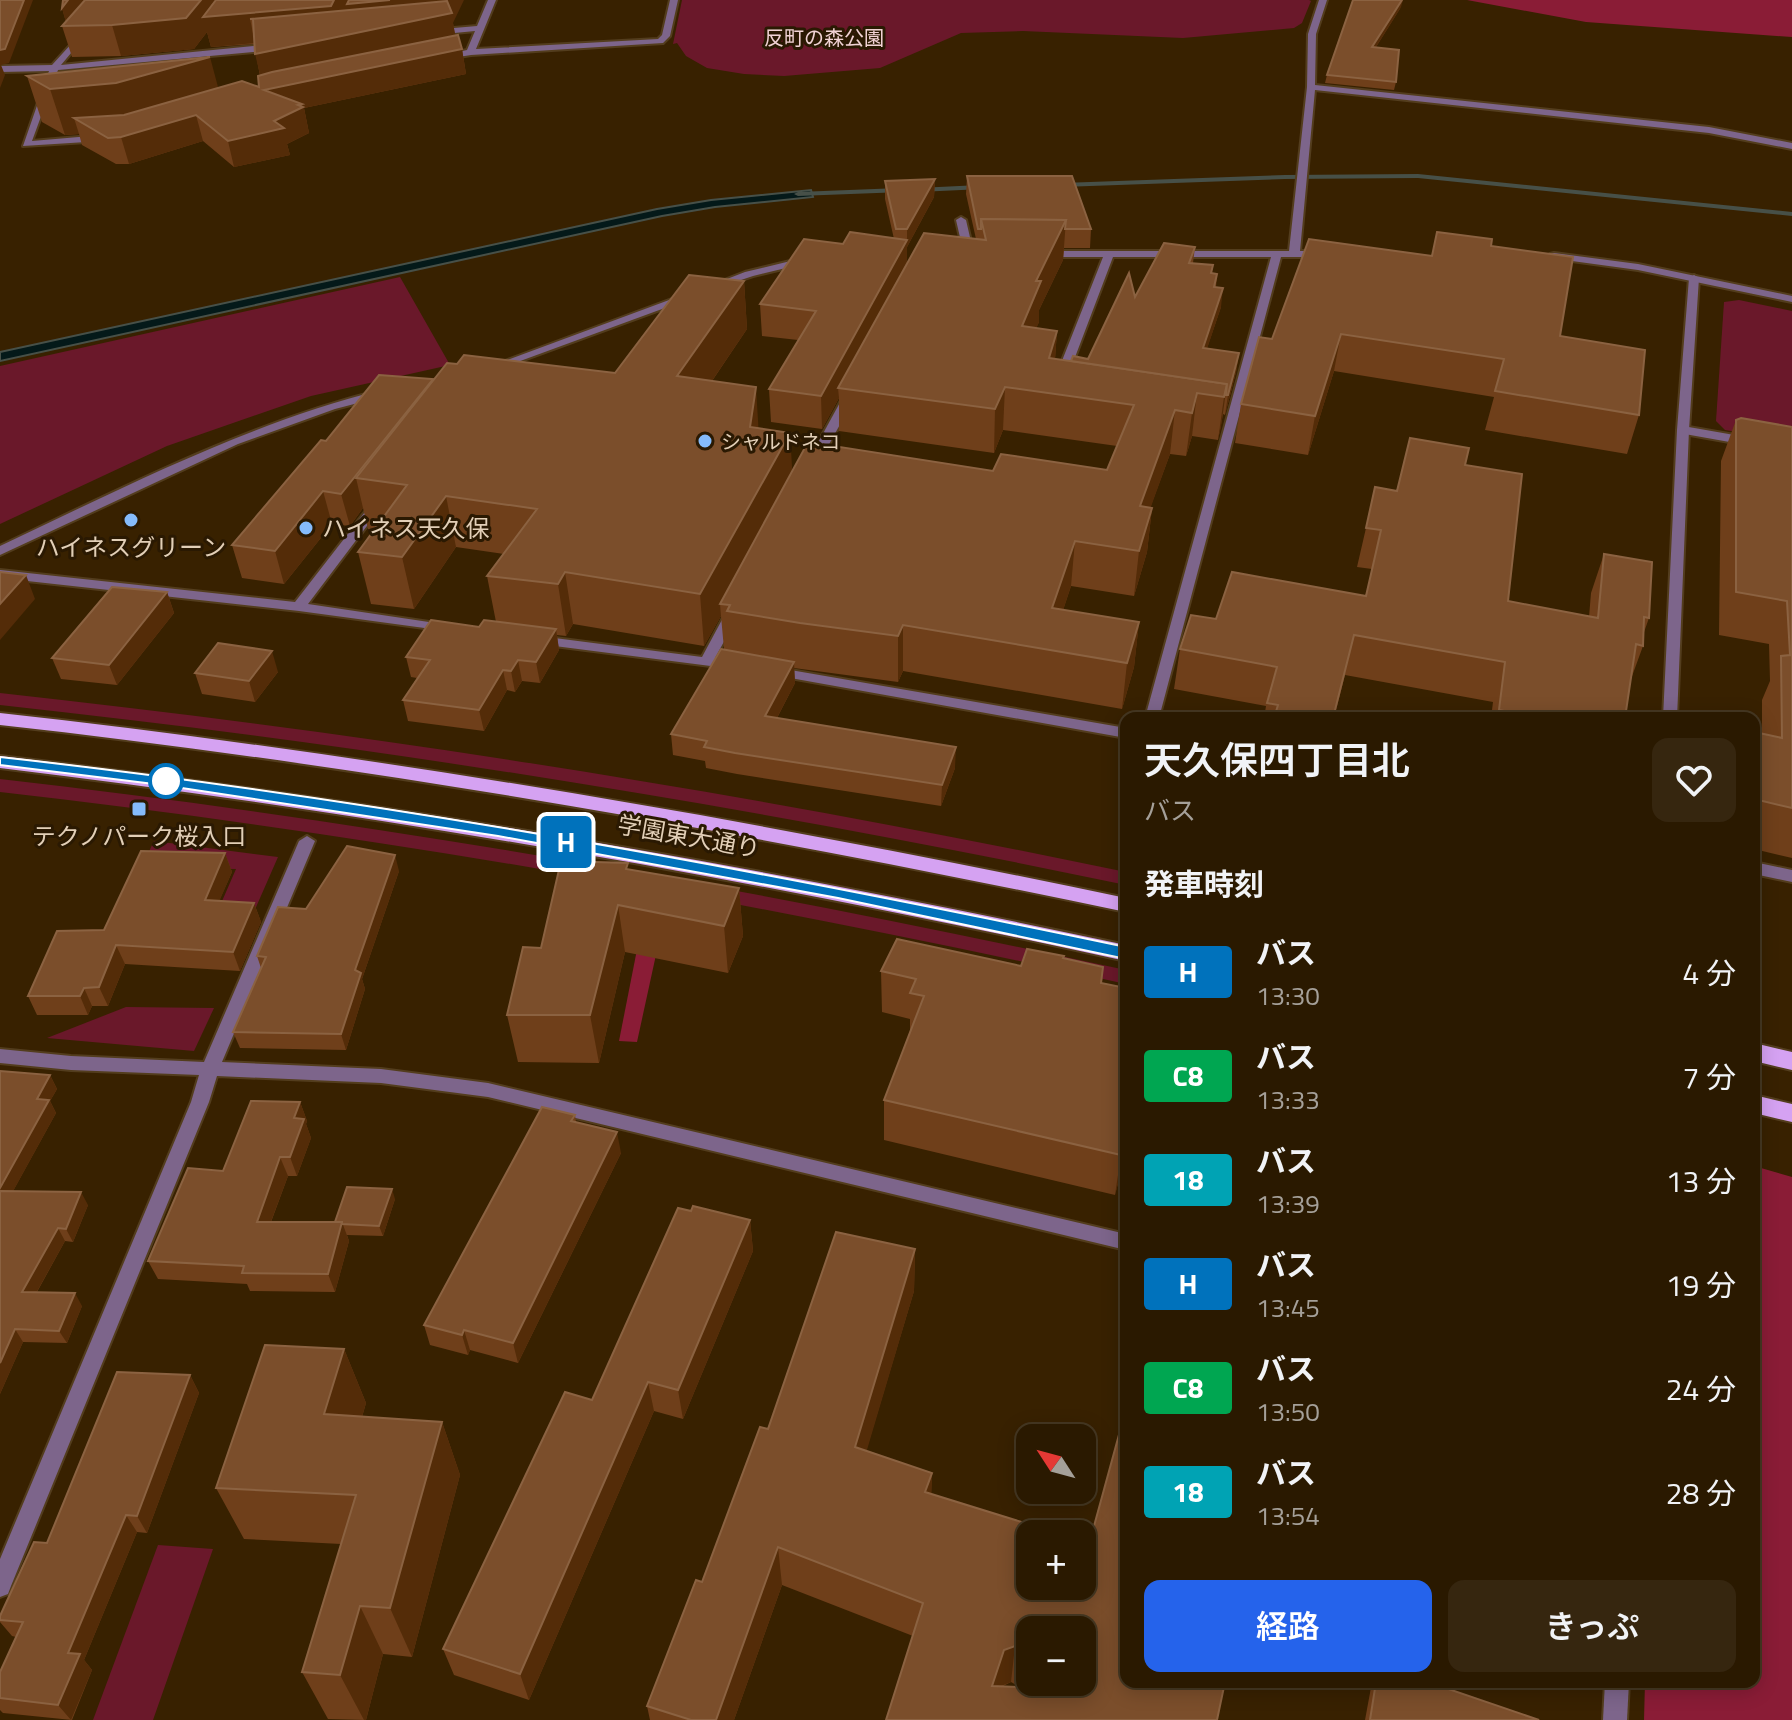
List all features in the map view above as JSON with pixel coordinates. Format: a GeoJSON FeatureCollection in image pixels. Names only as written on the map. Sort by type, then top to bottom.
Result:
{"type":"FeatureCollection","features":[{"type":"Feature","properties":{"kind":"main road","name":"学園東大通り"},"geometry":{"type":"LineString","coordinates":[[0,719],[206,745],[530,793],[693,820],[1120,904]]}},
{"type":"Feature","properties":{"kind":"main road","name":"学園東大通り"},"geometry":{"type":"LineString","coordinates":[[0,762],[162,780],[498,830],[838,892],[1120,952]]}},
{"type":"Feature","properties":{"kind":"main road"},"geometry":{"type":"LineString","coordinates":[[1760,1053],[1792,1061]]}},
{"type":"Feature","properties":{"kind":"main road"},"geometry":{"type":"LineString","coordinates":[[1760,1105],[1792,1113]]}},
{"type":"Feature","properties":{"kind":"street"},"geometry":{"type":"LineString","coordinates":[[471,52],[492,0]]}},
{"type":"Feature","properties":{"kind":"street"},"geometry":{"type":"LineString","coordinates":[[425,62],[471,52],[660,41],[666,36],[674,0]]}},
{"type":"Feature","properties":{"kind":"street"},"geometry":{"type":"LineString","coordinates":[[1294,254],[1311,87],[1312,34],[1323,0]]}},
{"type":"Feature","properties":{"kind":"street"},"geometry":{"type":"LineString","coordinates":[[93,23],[54,68],[26,144],[116,136]]}},
{"type":"Feature","properties":{"kind":"street"},"geometry":{"type":"LineString","coordinates":[[419,33],[480,28]]}},
{"type":"Feature","properties":{"kind":"street"},"geometry":{"type":"LineString","coordinates":[[198,55],[206,44]]}},
{"type":"Feature","properties":{"kind":"street"},"geometry":{"type":"LineString","coordinates":[[0,69],[54,68],[284,46]]}},
{"type":"Feature","properties":{"kind":"street"},"geometry":{"type":"LineString","coordinates":[[1311,87],[1709,130],[1792,146]]}},
{"type":"Feature","properties":{"kind":"street"},"geometry":{"type":"LineString","coordinates":[[961,220],[967,246],[965,254]]}},
{"type":"Feature","properties":{"kind":"street"},"geometry":{"type":"LineString","coordinates":[[952,253],[981,254]]}},
{"type":"Feature","properties":{"kind":"street"},"geometry":{"type":"LineString","coordinates":[[1029,254],[1342,255]]}},
{"type":"Feature","properties":{"kind":"street"},"geometry":{"type":"LineString","coordinates":[[1054,398],[1109,254]]}},
{"type":"Feature","properties":{"kind":"street"},"geometry":{"type":"LineString","coordinates":[[1154,712],[1226,422],[1277,254]]}},
{"type":"Feature","properties":{"kind":"street"},"geometry":{"type":"LineString","coordinates":[[1538,256],[1587,259],[1792,299]]}},
{"type":"Feature","properties":{"kind":"street"},"geometry":{"type":"LineString","coordinates":[[477,373],[749,274],[823,258]]}},
{"type":"Feature","properties":{"kind":"street"},"geometry":{"type":"LineString","coordinates":[[1670,712],[1683,430],[1694,278]]}},
{"type":"Feature","properties":{"kind":"street"},"geometry":{"type":"LineString","coordinates":[[825,472],[809,470],[853,389]]}},
{"type":"Feature","properties":{"kind":"street"},"geometry":{"type":"LineString","coordinates":[[0,551],[255,433],[312,411],[395,391]]}},
{"type":"Feature","properties":{"kind":"street"},"geometry":{"type":"LineString","coordinates":[[1683,430],[1792,449]]}},
{"type":"Feature","properties":{"kind":"street"},"geometry":{"type":"LineString","coordinates":[[299,607],[385,494]]}},
{"type":"Feature","properties":{"kind":"street"},"geometry":{"type":"LineString","coordinates":[[0,574],[299,607],[470,632]]}},
{"type":"Feature","properties":{"kind":"street"},"geometry":{"type":"LineString","coordinates":[[707,660],[738,603]]}},
{"type":"Feature","properties":{"kind":"street"},"geometry":{"type":"LineString","coordinates":[[517,638],[707,660],[1120,732]]}},
{"type":"Feature","properties":{"kind":"street"},"geometry":{"type":"LineString","coordinates":[[0,1586],[200,1102],[210,1069],[307,841]]}},
{"type":"Feature","properties":{"kind":"street"},"geometry":{"type":"LineString","coordinates":[[1760,869],[1792,876]]}},
{"type":"Feature","properties":{"kind":"street"},"geometry":{"type":"LineString","coordinates":[[0,1056],[71,1063],[381,1076],[488,1090],[1120,1241]]}},
{"type":"Feature","properties":{"kind":"street"},"geometry":{"type":"LineString","coordinates":[[1615,1720],[1617,1688]]}},
{"type":"Feature","properties":{"kind":"green space","name":"反町の森公園"},"geometry":{"type":"Polygon","coordinates":[[[682,0],[1311,1],[1302,23],[1294,28],[1183,38],[1023,31],[961,33],[880,68],[784,76],[707,68],[686,56],[677,43],[673,44],[682,0]]]}},
{"type":"Feature","properties":{"kind":"green space"},"geometry":{"type":"Polygon","coordinates":[[[400,277],[450,365],[311,396],[167,446],[0,524],[0,366],[400,277]]]}},
{"type":"Feature","properties":{"kind":"green space"},"geometry":{"type":"Polygon","coordinates":[[[1739,300],[1792,311],[1792,441],[1725,430],[1716,421],[1724,302],[1739,300]]]}},
{"type":"Feature","properties":{"kind":"green space"},"geometry":{"type":"Polygon","coordinates":[[[0,693],[142,709],[565,769],[846,817],[1120,871],[1120,884],[846,830],[565,781],[283,739],[0,705],[0,693]]]}},
{"type":"Feature","properties":{"kind":"green space"},"geometry":{"type":"Polygon","coordinates":[[[0,779],[284,816],[566,860],[846,912],[1120,969],[1120,983],[846,925],[566,873],[284,829],[0,792],[0,779]]]}},
{"type":"Feature","properties":{"kind":"green space"},"geometry":{"type":"Polygon","coordinates":[[[154,841],[278,857],[253,914],[216,915],[236,869],[141,868],[154,841]]]}},
{"type":"Feature","properties":{"kind":"green space"},"geometry":{"type":"Polygon","coordinates":[[[126,1007],[214,1008],[194,1051],[47,1038],[126,1007]]]}},
{"type":"Feature","properties":{"kind":"green space"},"geometry":{"type":"Polygon","coordinates":[[[158,1545],[213,1549],[153,1720],[93,1720],[158,1545]]]}},
{"type":"Feature","properties":{"kind":"shaded area"},"geometry":{"type":"Polygon","coordinates":[[[1467,0],[1792,0],[1792,37],[1586,22],[1467,0]]]}},
{"type":"Feature","properties":{"kind":"shaded area"},"geometry":{"type":"Polygon","coordinates":[[[811,190],[813,197],[662,216],[0,361],[0,352],[657,209],[811,190]]]}},
{"type":"Feature","properties":{"kind":"shaded area"},"geometry":{"type":"Polygon","coordinates":[[[644,914],[664,918],[637,1042],[619,1041],[644,914]]]}},
{"type":"Feature","properties":{"kind":"shaded area"},"geometry":{"type":"Polygon","coordinates":[[[1760,1168],[1792,1177],[1792,1720],[1644,1720],[1645,1688],[1760,1688],[1760,1168]]]}},
{"type":"Feature","properties":{"kind":"building"},"geometry":{"type":"Polygon","coordinates":[[[0,0],[24,0],[5,49],[0,50],[0,0]]]}},
{"type":"Feature","properties":{"kind":"building"},"geometry":{"type":"Polygon","coordinates":[[[85,0],[201,0],[186,18],[62,26],[85,0]]]}},
{"type":"Feature","properties":{"kind":"building"},"geometry":{"type":"Polygon","coordinates":[[[216,0],[334,0],[331,6],[203,17],[216,0]]]}},
{"type":"Feature","properties":{"kind":"building"},"geometry":{"type":"Polygon","coordinates":[[[349,0],[390,0],[347,4],[349,0]]]}},
{"type":"Feature","properties":{"kind":"building"},"geometry":{"type":"Polygon","coordinates":[[[1353,0],[1402,0],[1372,47],[1399,50],[1396,82],[1327,75],[1353,0]]]}},
{"type":"Feature","properties":{"kind":"building"},"geometry":{"type":"Polygon","coordinates":[[[447,1],[452,13],[255,54],[253,19],[250,19],[447,1]]]}},
{"type":"Feature","properties":{"kind":"building"},"geometry":{"type":"Polygon","coordinates":[[[458,35],[462,49],[264,90],[303,107],[274,121],[284,128],[228,141],[196,115],[108,138],[74,118],[124,115],[242,81],[259,87],[258,76],[272,72],[458,35]]]}},
{"type":"Feature","properties":{"kind":"building"},"geometry":{"type":"Polygon","coordinates":[[[210,57],[116,83],[50,89],[27,76],[210,57]]]}},
{"type":"Feature","properties":{"kind":"building"},"geometry":{"type":"Polygon","coordinates":[[[967,176],[1072,176],[1091,229],[1065,229],[1066,220],[981,219],[981,229],[978,229],[967,176]]]}},
{"type":"Feature","properties":{"kind":"building"},"geometry":{"type":"Polygon","coordinates":[[[935,179],[907,229],[896,229],[885,181],[935,179]]]}},
{"type":"Feature","properties":{"kind":"building"},"geometry":{"type":"Polygon","coordinates":[[[981,219],[1066,220],[1036,281],[1041,281],[1022,326],[1057,331],[1049,358],[1227,384],[1224,397],[1197,393],[1192,413],[1175,410],[1140,506],[1152,508],[1139,551],[1075,541],[1052,608],[1139,622],[1127,663],[903,625],[898,636],[800,623],[727,611],[730,605],[720,604],[808,442],[993,471],[1001,454],[1107,470],[1134,405],[1005,387],[995,409],[838,388],[924,233],[986,240],[981,219]]]}},
{"type":"Feature","properties":{"kind":"building"},"geometry":{"type":"Polygon","coordinates":[[[850,232],[907,240],[821,396],[769,389],[816,311],[760,304],[804,239],[843,244],[850,232]]]}},
{"type":"Feature","properties":{"kind":"building"},"geometry":{"type":"Polygon","coordinates":[[[1437,232],[1492,239],[1491,246],[1573,257],[1560,336],[1645,350],[1639,415],[1495,391],[1504,359],[1341,334],[1315,416],[1241,404],[1259,337],[1272,339],[1309,239],[1432,256],[1437,232]]]}},
{"type":"Feature","properties":{"kind":"building"},"geometry":{"type":"Polygon","coordinates":[[[1164,243],[1195,247],[1189,263],[1213,265],[1211,273],[1217,274],[1214,287],[1223,288],[1203,348],[1239,353],[1228,395],[1227,384],[1071,361],[1073,356],[1088,359],[1129,273],[1135,297],[1164,243]]]}},
{"type":"Feature","properties":{"kind":"building"},"geometry":{"type":"Polygon","coordinates":[[[689,275],[744,281],[677,376],[756,387],[750,427],[790,433],[700,594],[565,572],[558,584],[487,576],[537,509],[446,496],[402,557],[358,552],[407,485],[356,478],[447,363],[457,364],[464,355],[615,373],[689,275]]]}},
{"type":"Feature","properties":{"kind":"building"},"geometry":{"type":"Polygon","coordinates":[[[379,375],[433,379],[341,494],[323,491],[275,551],[232,545],[321,440],[326,441],[379,375]]]}},
{"type":"Feature","properties":{"kind":"building"},"geometry":{"type":"Polygon","coordinates":[[[1741,418],[1792,427],[1792,808],[1760,800],[1760,733],[1782,738],[1781,656],[1790,655],[1787,601],[1736,592],[1736,420],[1741,418]]]}},
{"type":"Feature","properties":{"kind":"building"},"geometry":{"type":"Polygon","coordinates":[[[1410,438],[1469,448],[1465,465],[1522,474],[1508,601],[1598,618],[1604,554],[1652,562],[1649,618],[1644,617],[1643,646],[1636,644],[1626,712],[1499,710],[1505,662],[1354,635],[1335,712],[1276,712],[1278,705],[1267,703],[1277,667],[1180,649],[1191,615],[1216,619],[1232,572],[1366,596],[1381,530],[1366,528],[1375,487],[1397,491],[1410,438]]]}},
{"type":"Feature","properties":{"kind":"building"},"geometry":{"type":"Polygon","coordinates":[[[0,572],[26,575],[0,604],[0,572]]]}},
{"type":"Feature","properties":{"kind":"building"},"geometry":{"type":"Polygon","coordinates":[[[112,587],[167,592],[109,665],[52,658],[112,587]]]}},
{"type":"Feature","properties":{"kind":"building"},"geometry":{"type":"Polygon","coordinates":[[[431,620],[479,627],[484,620],[556,629],[536,662],[518,660],[511,671],[503,670],[479,710],[403,700],[430,660],[406,657],[431,620]]]}},
{"type":"Feature","properties":{"kind":"building"},"geometry":{"type":"Polygon","coordinates":[[[218,643],[272,651],[249,681],[195,673],[218,643]]]}},
{"type":"Feature","properties":{"kind":"building"},"geometry":{"type":"Polygon","coordinates":[[[721,649],[794,662],[765,716],[956,747],[942,785],[735,753],[704,747],[707,741],[671,734],[721,649]]]}},
{"type":"Feature","properties":{"kind":"building"},"geometry":{"type":"Polygon","coordinates":[[[347,846],[395,855],[355,970],[361,973],[341,1034],[233,1032],[266,957],[257,956],[278,907],[306,909],[347,846]]]}},
{"type":"Feature","properties":{"kind":"building"},"geometry":{"type":"Polygon","coordinates":[[[141,851],[225,853],[205,900],[254,903],[233,952],[116,945],[99,987],[84,988],[80,996],[28,996],[57,931],[104,930],[141,851]]]}},
{"type":"Feature","properties":{"kind":"building"},"geometry":{"type":"Polygon","coordinates":[[[561,861],[628,863],[626,869],[739,888],[724,926],[618,905],[590,1015],[507,1015],[523,947],[541,948],[561,861]]]}},
{"type":"Feature","properties":{"kind":"building"},"geometry":{"type":"Polygon","coordinates":[[[897,939],[1021,966],[1027,949],[1103,967],[1101,983],[1120,987],[1120,1155],[884,1100],[924,996],[910,993],[916,979],[881,971],[897,939]]]}},
{"type":"Feature","properties":{"kind":"building"},"geometry":{"type":"Polygon","coordinates":[[[0,1071],[50,1075],[37,1099],[49,1100],[0,1188],[0,1071]]]}},
{"type":"Feature","properties":{"kind":"building"},"geometry":{"type":"Polygon","coordinates":[[[251,1101],[300,1102],[294,1118],[304,1119],[290,1157],[280,1157],[257,1222],[342,1222],[328,1274],[242,1273],[244,1266],[148,1261],[188,1168],[223,1171],[251,1101]]]}},
{"type":"Feature","properties":{"kind":"building"},"geometry":{"type":"Polygon","coordinates":[[[542,1107],[575,1115],[571,1121],[617,1132],[513,1343],[464,1330],[462,1335],[424,1325],[542,1107]]]}},
{"type":"Feature","properties":{"kind":"building"},"geometry":{"type":"Polygon","coordinates":[[[347,1187],[392,1189],[379,1226],[335,1222],[347,1187]]]}},
{"type":"Feature","properties":{"kind":"building"},"geometry":{"type":"Polygon","coordinates":[[[0,1191],[81,1192],[66,1229],[58,1228],[22,1292],[75,1293],[59,1331],[15,1329],[0,1363],[0,1191]]]}},
{"type":"Feature","properties":{"kind":"building"},"geometry":{"type":"Polygon","coordinates":[[[693,1206],[750,1220],[678,1390],[648,1382],[520,1674],[443,1649],[565,1392],[592,1400],[678,1208],[691,1211],[693,1206]]]}},
{"type":"Feature","properties":{"kind":"building"},"geometry":{"type":"Polygon","coordinates":[[[836,1232],[915,1249],[855,1447],[932,1473],[925,1492],[1016,1520],[1016,1600],[1096,1600],[1096,1520],[1120,1431],[1120,1688],[1224,1688],[1217,1720],[886,1720],[923,1603],[778,1547],[716,1720],[691,1720],[647,1706],[696,1580],[702,1582],[760,1427],[768,1429],[836,1232]]]}},
{"type":"Feature","properties":{"kind":"building"},"geometry":{"type":"Polygon","coordinates":[[[265,1345],[344,1349],[324,1414],[442,1422],[390,1608],[360,1606],[340,1675],[302,1672],[356,1495],[216,1488],[265,1345]]]}},
{"type":"Feature","properties":{"kind":"building"},"geometry":{"type":"Polygon","coordinates":[[[117,1372],[190,1375],[137,1516],[126,1515],[68,1653],[80,1654],[58,1705],[0,1698],[0,1672],[23,1622],[0,1620],[0,1616],[34,1542],[47,1543],[117,1372]]]}},
{"type":"Feature","properties":{"kind":"building"},"geometry":{"type":"Polygon","coordinates":[[[1375,1688],[1446,1688],[1539,1720],[1370,1720],[1375,1688]]]}},
{"type":"Feature","properties":{"kind":"waterway"},"geometry":{"type":"LineString","coordinates":[[1062,185],[1418,176],[1792,214]]}},
{"type":"Feature","properties":{"kind":"waterway"},"geometry":{"type":"LineString","coordinates":[[918,190],[980,187]]}},
{"type":"Feature","properties":{"kind":"waterway"},"geometry":{"type":"LineString","coordinates":[[798,194],[900,190]]}},
{"type":"Feature","properties":{"kind":"bus line","name":"H"},"geometry":{"type":"LineString","coordinates":[[0,762],[162,780],[498,830],[838,892],[1120,952]]}},
{"type":"Feature","properties":{"kind":"place","name":"シャルドネコ"},"geometry":{"type":"Point","coordinates":[705,441]}},
{"type":"Feature","properties":{"kind":"place","name":"ハイネスグリーン"},"geometry":{"type":"Point","coordinates":[131,520]}},
{"type":"Feature","properties":{"kind":"place","name":"ハイネス天久保"},"geometry":{"type":"Point","coordinates":[306,528]}},
{"type":"Feature","properties":{"kind":"place","name":"テクノパーク桜入口"},"geometry":{"type":"Point","coordinates":[139,809]}}]}
